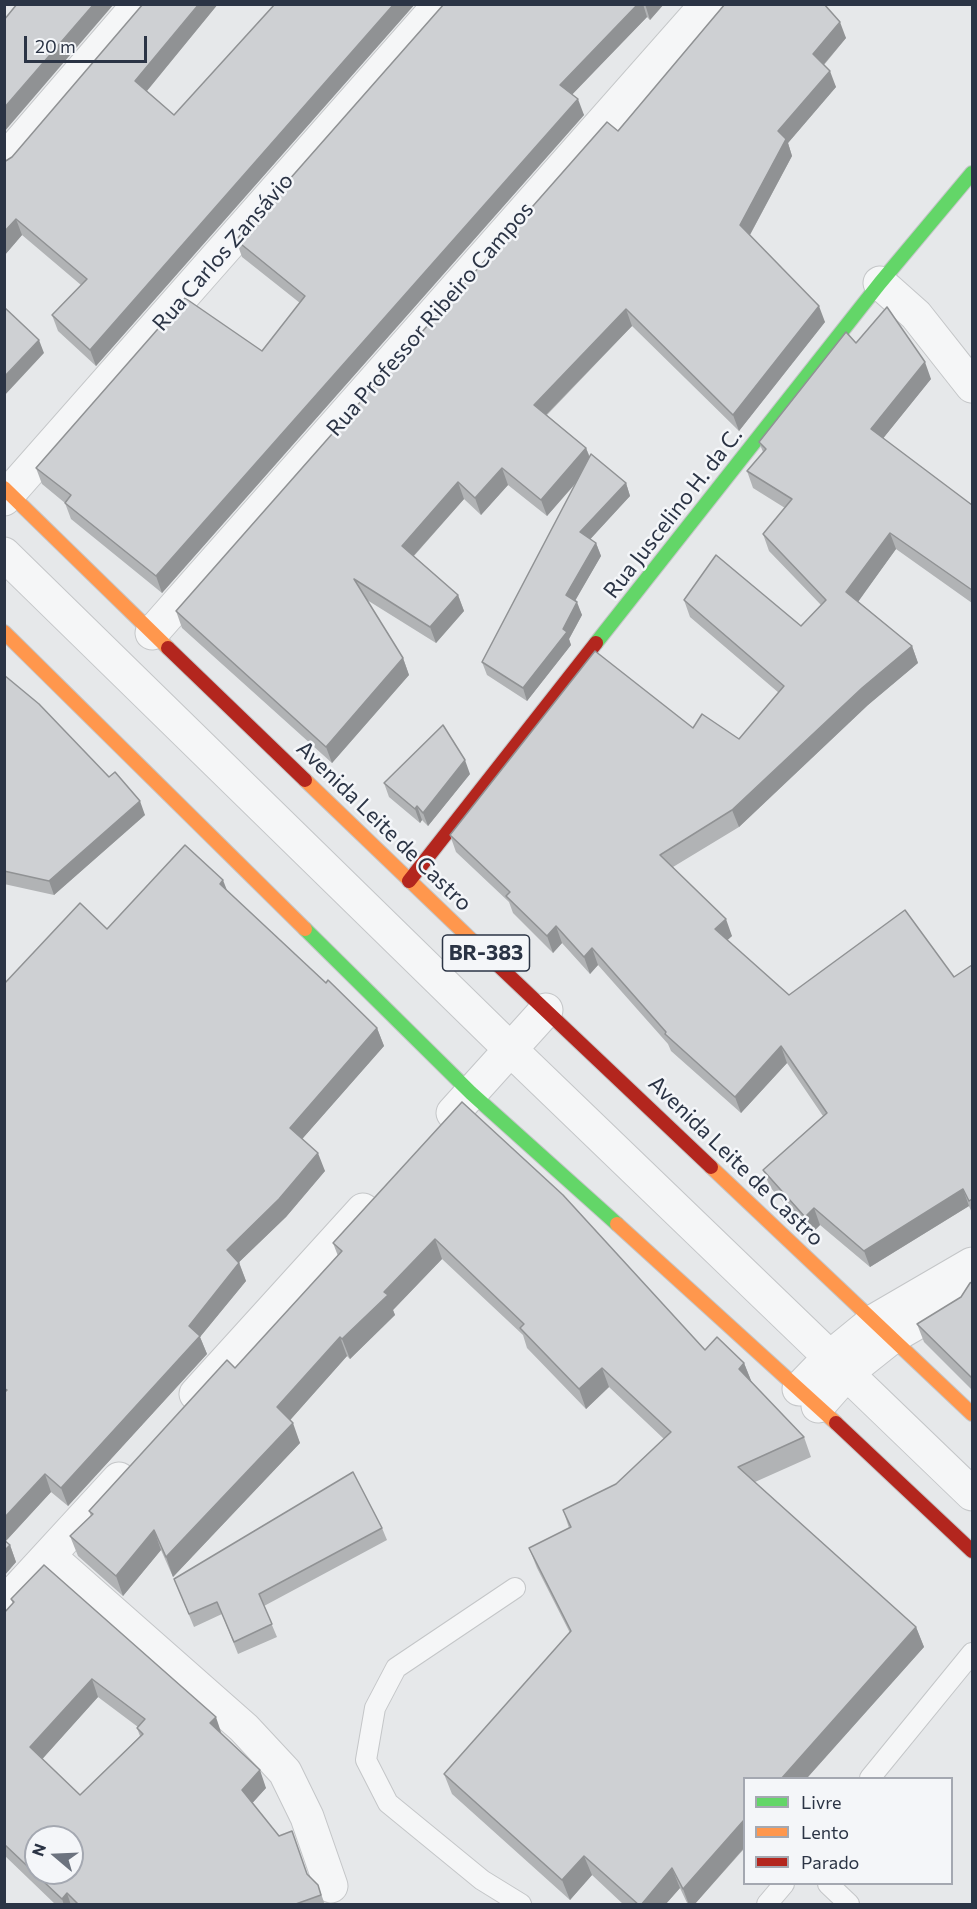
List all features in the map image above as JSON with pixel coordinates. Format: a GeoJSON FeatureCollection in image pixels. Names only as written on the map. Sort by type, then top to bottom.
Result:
{"type":"FeatureCollection","features":[{"type":"Feature","properties":{"kind":"main road","name":"Rua Juscelino H. da C."},"geometry":{"type":"LineString","coordinates":[[409,880],[880,283],[972,173]]}},
{"type":"Feature","properties":{"kind":"main road","name":"Avenida Leite de Castro"},"geometry":{"type":"LineString","coordinates":[[7,493],[409,880],[972,1414]]}},
{"type":"Feature","properties":{"kind":"main road"},"geometry":{"type":"LineString","coordinates":[[4,632],[471,1093],[809,1398],[972,1551]]}},
{"type":"Feature","properties":{"kind":"street"},"geometry":{"type":"LineString","coordinates":[[4,161],[139,4]]}},
{"type":"Feature","properties":{"kind":"street","name":"Rua Carlos Zansávio"},"geometry":{"type":"LineString","coordinates":[[7,493],[440,4]]}},
{"type":"Feature","properties":{"kind":"street","name":"Rua Professor Ribeiro Campos"},"geometry":{"type":"LineString","coordinates":[[152,633],[707,4]]}},
{"type":"Feature","properties":{"kind":"street"},"geometry":{"type":"LineString","coordinates":[[880,283],[916,315],[972,386]]}},
{"type":"Feature","properties":{"kind":"street"},"geometry":{"type":"LineString","coordinates":[[4,554],[508,1048],[972,1494]]}},
{"type":"Feature","properties":{"kind":"street"},"geometry":{"type":"LineString","coordinates":[[431,1136],[508,1048],[546,1010]]}},
{"type":"Feature","properties":{"kind":"street"},"geometry":{"type":"LineString","coordinates":[[177,1416],[384,1188]]}},
{"type":"Feature","properties":{"kind":"street"},"geometry":{"type":"LineString","coordinates":[[809,1398],[839,1365],[883,1329],[972,1264]]}},
{"type":"Feature","properties":{"kind":"street"},"geometry":{"type":"LineString","coordinates":[[883,1329],[972,1290]]}},
{"type":"Feature","properties":{"kind":"street"},"geometry":{"type":"LineString","coordinates":[[4,1604],[137,1460]]}},
{"type":"Feature","properties":{"kind":"street"},"geometry":{"type":"LineString","coordinates":[[49,1556],[244,1728],[285,1772],[307,1817],[331,1886]]}},
{"type":"Feature","properties":{"kind":"lane"},"geometry":{"type":"LineString","coordinates":[[515,1588],[396,1668],[375,1707],[366,1760],[388,1803],[482,1880],[521,1905]]}},
{"type":"Feature","properties":{"kind":"lane"},"geometry":{"type":"LineString","coordinates":[[872,1777],[972,1653]]}},
{"type":"Feature","properties":{"kind":"lane"},"geometry":{"type":"LineString","coordinates":[[767,1905],[783,1885]]}},
{"type":"Feature","properties":{"kind":"lane"},"geometry":{"type":"LineString","coordinates":[[829,1885],[849,1905]]}},
{"type":"Feature","properties":{"kind":"building"},"geometry":{"type":"Polygon","coordinates":[[[17,4],[94,4],[4,108],[4,20],[17,4]]]}},
{"type":"Feature","properties":{"kind":"building"},"geometry":{"type":"Polygon","coordinates":[[[143,4],[199,4],[135,81],[174,115],[275,4],[394,4],[90,350],[52,315],[87,279],[16,219],[4,232],[4,162],[12,157],[143,4]]]}},
{"type":"Feature","properties":{"kind":"building"},"geometry":{"type":"Polygon","coordinates":[[[444,4],[638,4],[560,85],[578,99],[156,576],[65,503],[71,495],[36,468],[185,298],[262,351],[305,296],[236,240],[444,4]]]}},
{"type":"Feature","properties":{"kind":"building"},"geometry":{"type":"Polygon","coordinates":[[[725,4],[824,4],[840,22],[813,54],[830,71],[778,131],[786,139],[740,225],[819,306],[733,415],[626,309],[534,405],[586,448],[541,500],[502,468],[475,498],[458,482],[402,546],[458,595],[430,627],[354,579],[403,658],[326,747],[176,611],[607,122],[618,131],[725,4]]]}},
{"type":"Feature","properties":{"kind":"building"},"geometry":{"type":"Polygon","coordinates":[[[4,307],[39,340],[4,377],[4,307]]]}},
{"type":"Feature","properties":{"kind":"building"},"geometry":{"type":"Polygon","coordinates":[[[887,307],[925,362],[871,429],[972,505],[972,590],[890,533],[846,592],[912,646],[862,688],[732,810],[660,855],[726,919],[715,929],[789,995],[905,910],[954,977],[972,965],[972,1199],[969,1201],[963,1189],[864,1251],[814,1208],[805,1217],[763,1170],[827,1113],[781,1046],[735,1097],[665,1034],[666,1032],[592,948],[584,957],[556,926],[547,936],[506,896],[510,892],[450,835],[595,651],[693,728],[702,714],[739,739],[784,686],[684,600],[716,555],[801,626],[826,600],[763,534],[792,499],[747,471],[766,449],[759,442],[846,332],[856,343],[887,307]]]}},
{"type":"Feature","properties":{"kind":"building"},"geometry":{"type":"Polygon","coordinates":[[[591,454],[626,483],[580,532],[596,543],[566,595],[577,602],[563,629],[567,632],[523,688],[482,662],[591,454]]]}},
{"type":"Feature","properties":{"kind":"building"},"geometry":{"type":"Polygon","coordinates":[[[4,675],[39,704],[109,777],[115,772],[140,801],[49,881],[4,871],[4,675]]]}},
{"type":"Feature","properties":{"kind":"building"},"geometry":{"type":"Polygon","coordinates":[[[443,725],[465,760],[423,813],[417,806],[415,809],[384,783],[443,725]]]}},
{"type":"Feature","properties":{"kind":"building"},"geometry":{"type":"Polygon","coordinates":[[[185,845],[223,880],[220,884],[326,983],[328,980],[377,1028],[290,1128],[318,1153],[279,1199],[227,1250],[239,1263],[189,1326],[200,1336],[61,1488],[45,1474],[4,1518],[4,1393],[7,1390],[4,1388],[4,984],[80,903],[107,929],[185,845]]]}},
{"type":"Feature","properties":{"kind":"building"},"geometry":{"type":"Polygon","coordinates":[[[462,1102],[563,1195],[705,1350],[717,1337],[744,1363],[739,1369],[804,1437],[738,1467],[916,1627],[783,1777],[743,1777],[743,1821],[683,1889],[672,1868],[639,1905],[584,1856],[562,1880],[444,1774],[571,1631],[529,1548],[571,1527],[563,1510],[616,1484],[671,1432],[602,1368],[579,1389],[520,1328],[524,1324],[435,1239],[384,1292],[388,1295],[342,1339],[340,1337],[277,1407],[293,1423],[166,1557],[154,1530],[116,1576],[70,1536],[93,1514],[89,1511],[227,1360],[235,1368],[342,1251],[333,1243],[462,1102]]]}},
{"type":"Feature","properties":{"kind":"building"},"geometry":{"type":"Polygon","coordinates":[[[972,1282],[972,1378],[917,1324],[961,1297],[972,1282]]]}},
{"type":"Feature","properties":{"kind":"building"},"geometry":{"type":"Polygon","coordinates":[[[353,1472],[382,1528],[259,1594],[272,1624],[234,1642],[217,1602],[189,1614],[174,1579],[353,1472]]]}},
{"type":"Feature","properties":{"kind":"building"},"geometry":{"type":"Polygon","coordinates":[[[4,1540],[10,1545],[4,1551],[4,1540]]]}},
{"type":"Feature","properties":{"kind":"building"},"geometry":{"type":"Polygon","coordinates":[[[44,1565],[216,1717],[210,1723],[260,1770],[242,1790],[279,1836],[292,1831],[307,1874],[318,1885],[321,1895],[293,1905],[79,1905],[67,1893],[62,1899],[47,1885],[84,1885],[84,1825],[24,1825],[24,1863],[4,1844],[4,1613],[14,1602],[11,1599],[44,1565]],[[92,1679],[30,1747],[80,1795],[143,1734],[137,1728],[145,1719],[92,1679]]]}},
{"type":"Feature","properties":{"kind":"traffic: fast"},"geometry":{"type":"LineString","coordinates":[[596,643],[880,283],[972,173]]}},
{"type":"Feature","properties":{"kind":"traffic: fast"},"geometry":{"type":"LineString","coordinates":[[305,929],[471,1093],[617,1224]]}},
{"type":"Feature","properties":{"kind":"traffic: slow"},"geometry":{"type":"LineString","coordinates":[[4,488],[168,648]]}},
{"type":"Feature","properties":{"kind":"traffic: slow"},"geometry":{"type":"LineString","coordinates":[[4,632],[305,929]]}},
{"type":"Feature","properties":{"kind":"traffic: slow"},"geometry":{"type":"LineString","coordinates":[[305,780],[482,950]]}},
{"type":"Feature","properties":{"kind":"traffic: slow"},"geometry":{"type":"LineString","coordinates":[[711,1167],[972,1414]]}},
{"type":"Feature","properties":{"kind":"traffic: slow"},"geometry":{"type":"LineString","coordinates":[[617,1224],[836,1423]]}},
{"type":"Feature","properties":{"kind":"traffic: jam"},"geometry":{"type":"LineString","coordinates":[[409,881],[596,643]]}},
{"type":"Feature","properties":{"kind":"traffic: jam"},"geometry":{"type":"LineString","coordinates":[[168,648],[305,780]]}},
{"type":"Feature","properties":{"kind":"traffic: jam"},"geometry":{"type":"LineString","coordinates":[[482,950],[711,1167]]}},
{"type":"Feature","properties":{"kind":"traffic: jam"},"geometry":{"type":"LineString","coordinates":[[836,1423],[972,1551]]}}]}
